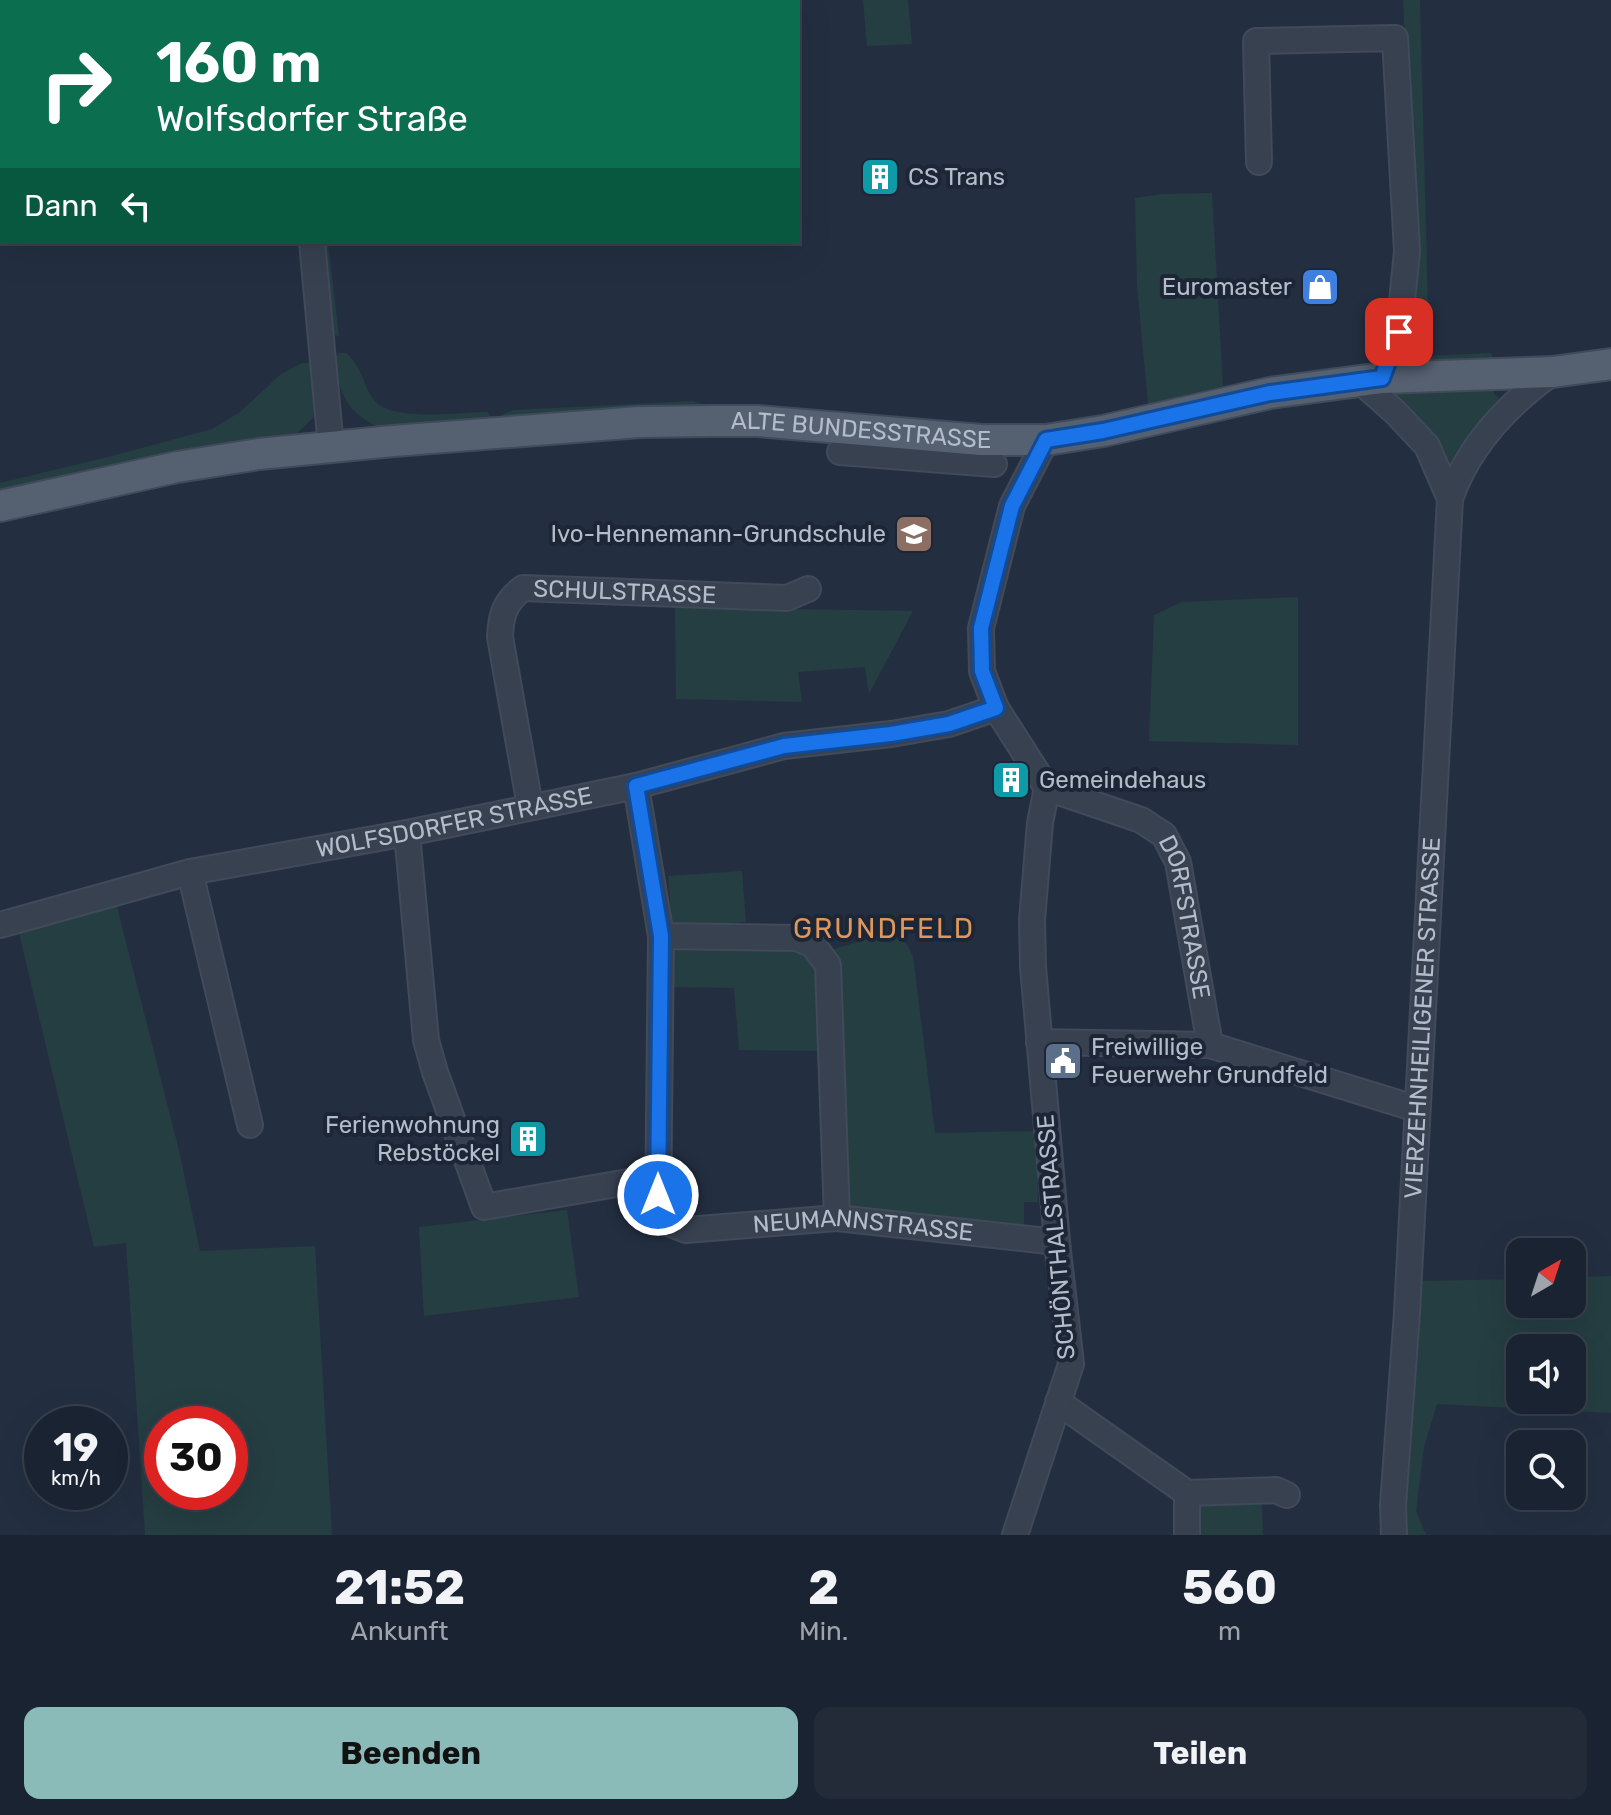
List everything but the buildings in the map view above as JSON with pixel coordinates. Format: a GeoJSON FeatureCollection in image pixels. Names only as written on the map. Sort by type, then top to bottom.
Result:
{"type":"FeatureCollection","features":[{"type":"Feature","properties":{"kind":"main road","name":"ALTE BUNDESSTRASSE"},"geometry":{"type":"LineString","coordinates":[[0,506],[177,467],[259,454],[640,422],[758,421],[988,452],[1103,431],[1270,393],[1371,380],[1553,372],[1606,365]]}},
{"type":"Feature","properties":{"kind":"street"},"geometry":{"type":"LineString","coordinates":[[1259,162],[1256,41],[1395,38],[1407,251],[1399,332],[1371,380],[1395,412],[1427,446],[1450,499]]}},
{"type":"Feature","properties":{"kind":"street"},"geometry":{"type":"LineString","coordinates":[[312,244],[331,447]]}},
{"type":"Feature","properties":{"kind":"street"},"geometry":{"type":"LineString","coordinates":[[1450,499],[1469,457],[1510,407],[1553,372]]}},
{"type":"Feature","properties":{"kind":"street"},"geometry":{"type":"LineString","coordinates":[[1046,440],[1012,506],[981,628],[982,671],[996,708],[1047,788]]}},
{"type":"Feature","properties":{"kind":"street"},"geometry":{"type":"LineString","coordinates":[[840,452],[988,452],[1012,506]]}},
{"type":"Feature","properties":{"kind":"street","name":"VIERZEHNHEILIGENER STRASSE"},"geometry":{"type":"LineString","coordinates":[[1394,1535],[1393,1505],[1407,1312],[1450,499]]}},
{"type":"Feature","properties":{"kind":"street","name":"SCHULSTRASSE"},"geometry":{"type":"LineString","coordinates":[[530,806],[500,637],[501,615],[509,599],[523,588],[787,598],[808,589]]}},
{"type":"Feature","properties":{"kind":"street","name":"WOLFSDORFER STRASSE"},"geometry":{"type":"LineString","coordinates":[[0,925],[190,872],[407,833],[636,786],[784,746],[949,724],[996,708]]}},
{"type":"Feature","properties":{"kind":"street"},"geometry":{"type":"LineString","coordinates":[[407,833],[426,1040],[484,1207],[657,1177],[661,936],[636,786]]}},
{"type":"Feature","properties":{"kind":"street","name":"SCHÖNTHALSTRASSE"},"geometry":{"type":"LineString","coordinates":[[1015,1535],[1071,1364],[1039,1042],[1032,920],[1040,823],[1047,788]]}},
{"type":"Feature","properties":{"kind":"street","name":"DORFSTRASSE"},"geometry":{"type":"LineString","coordinates":[[1047,788],[1141,820],[1164,835],[1178,862],[1210,1045]]}},
{"type":"Feature","properties":{"kind":"street"},"geometry":{"type":"LineString","coordinates":[[190,872],[250,1125]]}},
{"type":"Feature","properties":{"kind":"street"},"geometry":{"type":"LineString","coordinates":[[661,936],[797,938],[813,945],[828,965],[837,1218]]}},
{"type":"Feature","properties":{"kind":"street"},"geometry":{"type":"LineString","coordinates":[[1039,1042],[1210,1045],[1417,1109]]}},
{"type":"Feature","properties":{"kind":"street","name":"NEUMANNSTRASSE"},"geometry":{"type":"LineString","coordinates":[[657,1177],[658,1213],[671,1224],[686,1230],[837,1218],[1057,1242]]}},
{"type":"Feature","properties":{"kind":"street"},"geometry":{"type":"LineString","coordinates":[[1058,1402],[1187,1493],[1276,1490],[1287,1495]]}},
{"type":"Feature","properties":{"kind":"street"},"geometry":{"type":"LineString","coordinates":[[1187,1493],[1187,1535]]}},
{"type":"Feature","properties":{"kind":"green space"},"geometry":{"type":"Polygon","coordinates":[[[863,0],[908,0],[912,44],[867,46],[863,0]]]}},
{"type":"Feature","properties":{"kind":"green space"},"geometry":{"type":"Polygon","coordinates":[[[1403,0],[1420,0],[1429,345],[1410,343],[1417,269],[1403,0]]]}},
{"type":"Feature","properties":{"kind":"green space"},"geometry":{"type":"Polygon","coordinates":[[[1212,193],[1223,386],[1148,404],[1137,285],[1135,198],[1212,193]]]}},
{"type":"Feature","properties":{"kind":"green space"},"geometry":{"type":"Polygon","coordinates":[[[318,244],[328,244],[339,336],[330,334],[318,244]]]}},
{"type":"Feature","properties":{"kind":"green space"},"geometry":{"type":"Polygon","coordinates":[[[339,353],[346,353],[352,359],[371,395],[384,408],[411,414],[487,412],[491,417],[489,425],[376,426],[357,414],[346,399],[338,381],[334,359],[339,353]]]}},
{"type":"Feature","properties":{"kind":"green space"},"geometry":{"type":"Polygon","coordinates":[[[1491,353],[1495,362],[1408,367],[1408,357],[1491,353]]]}},
{"type":"Feature","properties":{"kind":"green space"},"geometry":{"type":"Polygon","coordinates":[[[302,363],[310,363],[316,368],[317,399],[313,418],[294,436],[208,448],[0,494],[0,483],[212,429],[240,412],[281,374],[302,363]]]}},
{"type":"Feature","properties":{"kind":"green space"},"geometry":{"type":"Polygon","coordinates":[[[1494,390],[1494,394],[1503,401],[1451,467],[1429,434],[1396,404],[1395,394],[1494,390]]]}},
{"type":"Feature","properties":{"kind":"green space"},"geometry":{"type":"Polygon","coordinates":[[[692,401],[707,405],[709,409],[508,423],[501,415],[514,410],[692,401]]]}},
{"type":"Feature","properties":{"kind":"green space"},"geometry":{"type":"Polygon","coordinates":[[[1298,597],[1298,745],[1149,741],[1154,615],[1182,602],[1298,597]]]}},
{"type":"Feature","properties":{"kind":"green space"},"geometry":{"type":"Polygon","coordinates":[[[675,607],[913,611],[869,694],[865,667],[798,672],[802,702],[676,699],[675,607]]]}},
{"type":"Feature","properties":{"kind":"green space"},"geometry":{"type":"Polygon","coordinates":[[[742,871],[746,922],[672,927],[668,876],[742,871]]]}},
{"type":"Feature","properties":{"kind":"green space"},"geometry":{"type":"Polygon","coordinates":[[[116,903],[179,1150],[200,1251],[315,1246],[332,1535],[145,1535],[126,1243],[94,1247],[18,929],[116,903]]]}},
{"type":"Feature","properties":{"kind":"green space"},"geometry":{"type":"Polygon","coordinates":[[[887,933],[903,940],[913,956],[935,1133],[1036,1131],[1038,1202],[1024,1202],[1024,1229],[858,1211],[846,1202],[828,951],[887,933]]]}},
{"type":"Feature","properties":{"kind":"green space"},"geometry":{"type":"Polygon","coordinates":[[[669,943],[767,945],[802,953],[812,961],[820,979],[825,1051],[739,1050],[734,988],[669,987],[669,943]]]}},
{"type":"Feature","properties":{"kind":"green space"},"geometry":{"type":"Polygon","coordinates":[[[567,1210],[579,1297],[424,1316],[419,1227],[567,1210]]]}},
{"type":"Feature","properties":{"kind":"green space"},"geometry":{"type":"Polygon","coordinates":[[[1611,1276],[1611,1413],[1586,1412],[1586,1334],[1506,1334],[1506,1408],[1437,1404],[1424,1447],[1416,1511],[1426,1535],[1400,1535],[1422,1281],[1506,1279],[1506,1318],[1586,1318],[1586,1277],[1611,1276]]]}},
{"type":"Feature","properties":{"kind":"green space"},"geometry":{"type":"Polygon","coordinates":[[[1262,1503],[1263,1535],[1197,1535],[1196,1504],[1262,1503]]]}},
{"type":"Feature","properties":{"kind":"place","name":"CS Trans"},"geometry":{"type":"Point","coordinates":[880,177]}},
{"type":"Feature","properties":{"kind":"place","name":"Euromaster"},"geometry":{"type":"Point","coordinates":[1320,287]}},
{"type":"Feature","properties":{"kind":"place","name":"Ivo-Hennemann-Grundschule"},"geometry":{"type":"Point","coordinates":[914,534]}},
{"type":"Feature","properties":{"kind":"place","name":"Gemeindehaus"},"geometry":{"type":"Point","coordinates":[1011,780]}},
{"type":"Feature","properties":{"kind":"place","name":"Freiwillige Feuerwehr Grundfeld"},"geometry":{"type":"Point","coordinates":[1063,1061]}},
{"type":"Feature","properties":{"kind":"place","name":"Ferienwohnung Rebstöckel"},"geometry":{"type":"Point","coordinates":[528,1139]}},
{"type":"Feature","properties":{"kind":"district","name":"GRUNDFELD"},"geometry":{"type":"Point","coordinates":[884,928]}},
{"type":"Feature","properties":{"kind":"route"},"geometry":{"type":"LineString","coordinates":[[658,1195],[661,936],[636,786],[784,746],[949,724],[996,708],[982,671],[981,628],[1012,506],[1046,440],[1103,431],[1270,393],[1382,378],[1399,332]]}}]}
